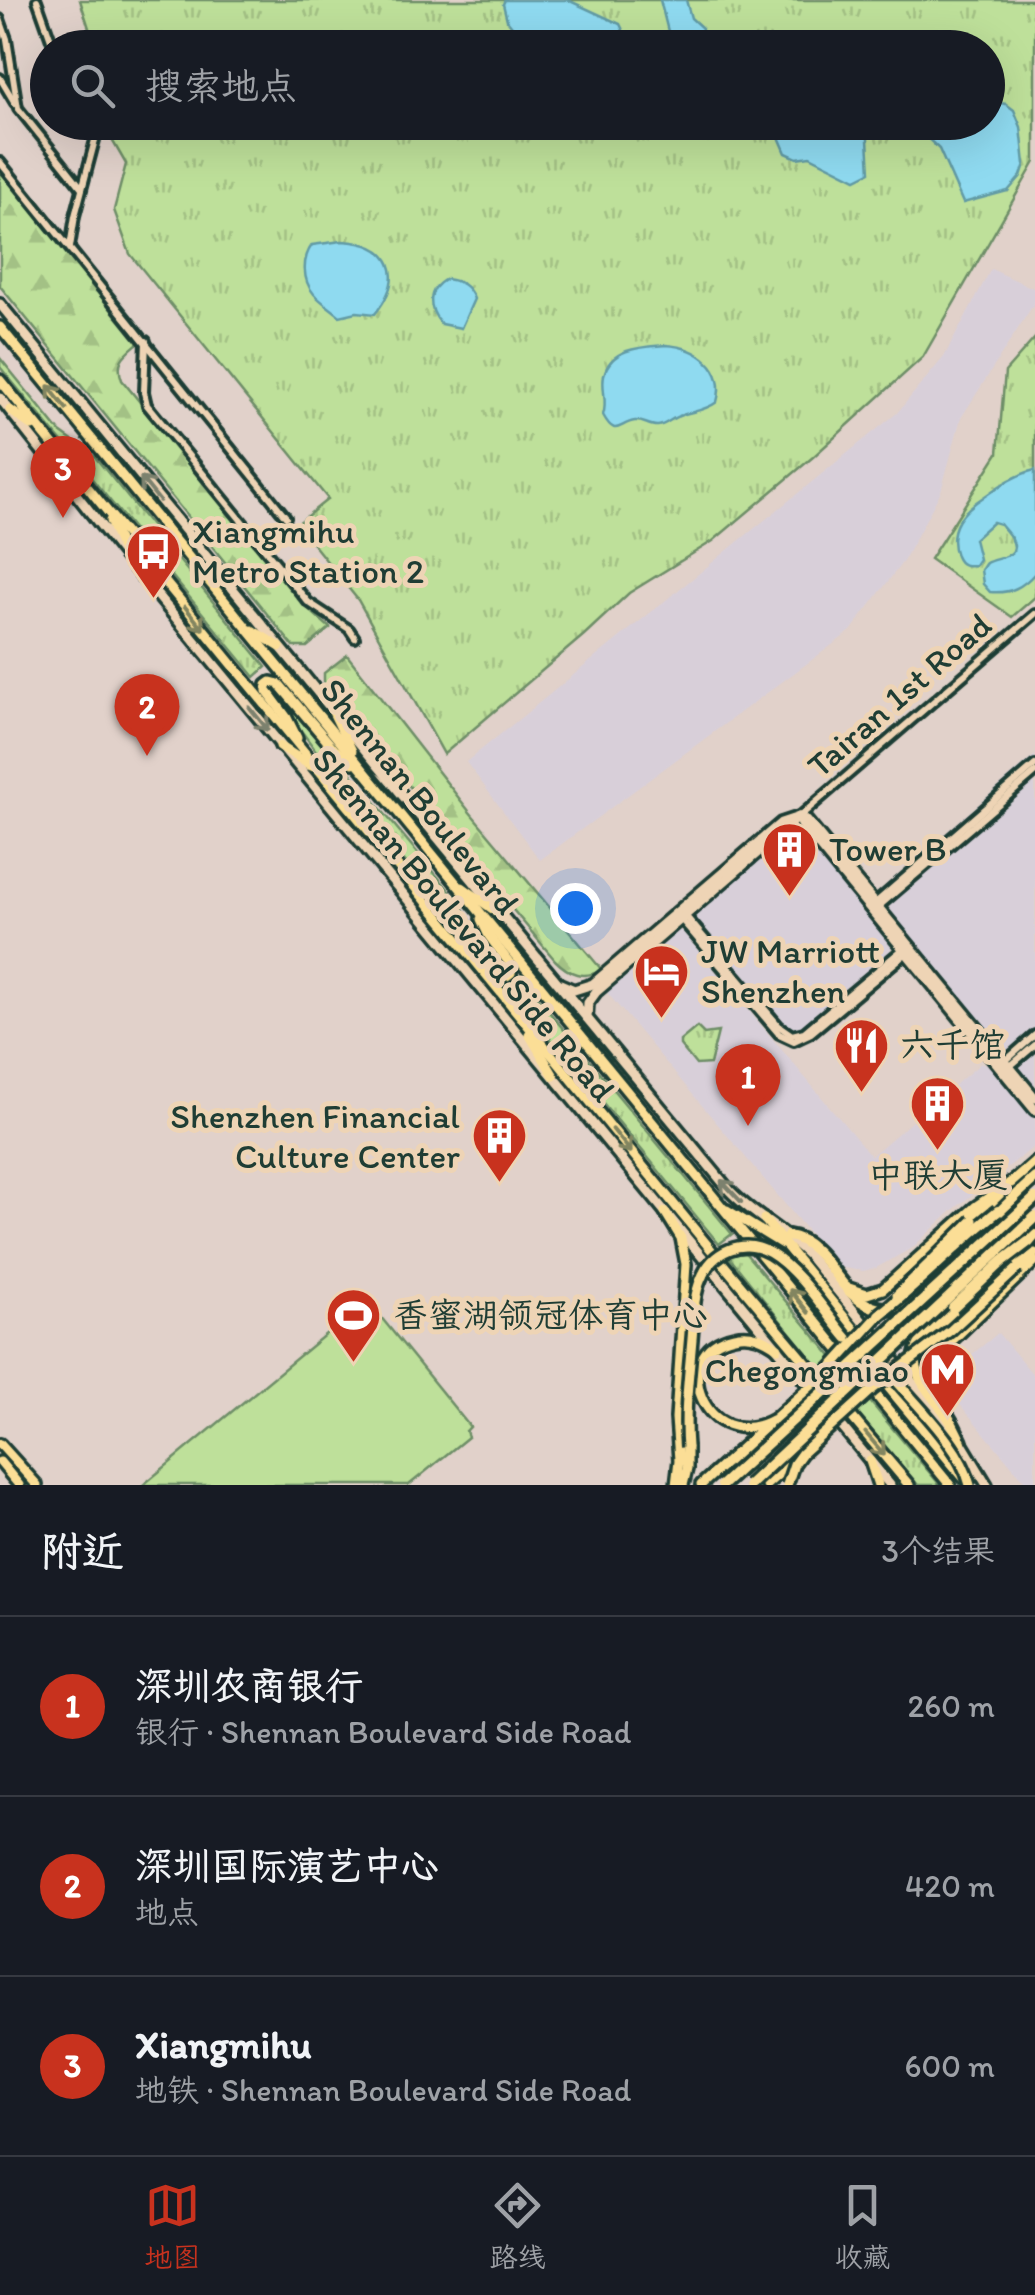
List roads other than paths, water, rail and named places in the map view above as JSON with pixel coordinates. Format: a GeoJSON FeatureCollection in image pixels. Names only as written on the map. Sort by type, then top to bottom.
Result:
{"type":"FeatureCollection","features":[{"type":"Feature","properties":{"kind":"highway"},"geometry":{"type":"LineString","coordinates":[[880,1315],[1035,1178]]}},
{"type":"Feature","properties":{"kind":"highway"},"geometry":{"type":"LineString","coordinates":[[722,1485],[1035,1198]]}},
{"type":"Feature","properties":{"kind":"highway"},"geometry":{"type":"LineString","coordinates":[[788,1236],[810,1246],[858,1299],[878,1310],[898,1307],[976,1237],[998,1211]]}},
{"type":"Feature","properties":{"kind":"highway"},"geometry":{"type":"LineString","coordinates":[[748,1485],[1035,1217]]}},
{"type":"Feature","properties":{"kind":"highway"},"geometry":{"type":"LineString","coordinates":[[961,1442],[919,1377],[916,1361],[922,1340],[1003,1260],[1033,1244]]}},
{"type":"Feature","properties":{"kind":"highway"},"geometry":{"type":"LineString","coordinates":[[916,1356],[1033,1244]]}},
{"type":"Feature","properties":{"kind":"highway"},"geometry":{"type":"LineString","coordinates":[[722,1485],[754,1437]]}},
{"type":"Feature","properties":{"kind":"main road","name":"Shennan Boulevard Side Road"},"geometry":{"type":"LineString","coordinates":[[0,304],[730,1191],[809,1256],[961,1442],[987,1485]]}},
{"type":"Feature","properties":{"kind":"main road","name":"Shennan Boulevard"},"geometry":{"type":"LineString","coordinates":[[0,327],[950,1485]]}},
{"type":"Feature","properties":{"kind":"main road","name":"Shennan Boulevard"},"geometry":{"type":"LineString","coordinates":[[0,380],[713,1252],[909,1485]]}},
{"type":"Feature","properties":{"kind":"main road","name":"Shennan Boulevard Side Road"},"geometry":{"type":"LineString","coordinates":[[0,398],[280,746],[890,1485]]}},
{"type":"Feature","properties":{"kind":"main road"},"geometry":{"type":"LineString","coordinates":[[10,410],[44,435]]}},
{"type":"Feature","properties":{"kind":"main road"},"geometry":{"type":"LineString","coordinates":[[105,509],[125,556]]}},
{"type":"Feature","properties":{"kind":"main road"},"geometry":{"type":"LineString","coordinates":[[244,624],[280,647]]}},
{"type":"Feature","properties":{"kind":"main road"},"geometry":{"type":"LineString","coordinates":[[306,756],[287,718],[268,693],[271,682],[279,684],[334,749],[360,767]]}},
{"type":"Feature","properties":{"kind":"main road"},"geometry":{"type":"LineString","coordinates":[[332,710],[360,767]]}},
{"type":"Feature","properties":{"kind":"main road"},"geometry":{"type":"LineString","coordinates":[[280,746],[320,772]]}},
{"type":"Feature","properties":{"kind":"main road"},"geometry":{"type":"LineString","coordinates":[[799,817],[1004,1066],[1035,1110]]}},
{"type":"Feature","properties":{"kind":"main road","name":"Tairan 1st Road"},"geometry":{"type":"LineString","coordinates":[[588,1020],[586,1008],[593,996],[780,823],[799,817]]}},
{"type":"Feature","properties":{"kind":"main road"},"geometry":{"type":"LineString","coordinates":[[452,879],[502,916]]}},
{"type":"Feature","properties":{"kind":"main road"},"geometry":{"type":"LineString","coordinates":[[454,936],[480,952],[501,975],[510,974],[511,965],[489,936],[474,906]]}},
{"type":"Feature","properties":{"kind":"main road","name":"Tairan 1st Road"},"geometry":{"type":"LineString","coordinates":[[557,982],[574,990],[589,986],[681,914]]}},
{"type":"Feature","properties":{"kind":"main road"},"geometry":{"type":"LineString","coordinates":[[512,1006],[554,1076]]}},
{"type":"Feature","properties":{"kind":"main road"},"geometry":{"type":"LineString","coordinates":[[1004,1066],[1035,1098]]}},
{"type":"Feature","properties":{"kind":"main road"},"geometry":{"type":"LineString","coordinates":[[701,1485],[831,1368],[918,1273],[1035,1162]]}},
{"type":"Feature","properties":{"kind":"main road"},"geometry":{"type":"LineString","coordinates":[[843,1284],[859,1293],[883,1290],[966,1214],[1014,1180]]}},
{"type":"Feature","properties":{"kind":"main road"},"geometry":{"type":"LineString","coordinates":[[713,1197],[731,1213],[773,1238],[802,1264]]}},
{"type":"Feature","properties":{"kind":"main road"},"geometry":{"type":"LineString","coordinates":[[665,1212],[681,1238],[687,1280],[676,1418],[687,1469],[679,1485]]}},
{"type":"Feature","properties":{"kind":"main road"},"geometry":{"type":"LineString","coordinates":[[764,1219],[955,1452],[970,1485]]}},
{"type":"Feature","properties":{"kind":"main road"},"geometry":{"type":"LineString","coordinates":[[766,1485],[873,1388],[951,1330],[1018,1268],[1033,1244]]}},
{"type":"Feature","properties":{"kind":"main road"},"geometry":{"type":"LineString","coordinates":[[682,1447],[696,1296],[707,1266],[721,1253],[748,1246],[769,1252],[797,1278],[970,1485]]}},
{"type":"Feature","properties":{"kind":"main road"},"geometry":{"type":"LineString","coordinates":[[946,1414],[932,1388],[931,1371],[936,1355],[1035,1262]]}},
{"type":"Feature","properties":{"kind":"main road"},"geometry":{"type":"LineString","coordinates":[[774,1419],[757,1427],[722,1422],[708,1409],[698,1390],[698,1370],[711,1348],[734,1336],[762,1337],[778,1348]]}},
{"type":"Feature","properties":{"kind":"main road"},"geometry":{"type":"LineString","coordinates":[[0,1444],[37,1485]]}},
{"type":"Feature","properties":{"kind":"main road"},"geometry":{"type":"LineString","coordinates":[[788,1485],[789,1475],[802,1453]]}},
{"type":"Feature","properties":{"kind":"main road"},"geometry":{"type":"LineString","coordinates":[[870,1461],[878,1485]]}},
{"type":"Feature","properties":{"kind":"main road"},"geometry":{"type":"LineString","coordinates":[[0,1462],[19,1485]]}},
{"type":"Feature","properties":{"kind":"street"},"geometry":{"type":"LineString","coordinates":[[37,0],[48,30]]}},
{"type":"Feature","properties":{"kind":"street"},"geometry":{"type":"LineString","coordinates":[[0,20],[18,108]]}},
{"type":"Feature","properties":{"kind":"street"},"geometry":{"type":"LineString","coordinates":[[0,78],[30,123]]}},
{"type":"Feature","properties":{"kind":"street"},"geometry":{"type":"LineString","coordinates":[[44,140],[82,188]]}},
{"type":"Feature","properties":{"kind":"street"},"geometry":{"type":"LineString","coordinates":[[70,246],[95,140]]}},
{"type":"Feature","properties":{"kind":"street"},"geometry":{"type":"LineString","coordinates":[[0,162],[286,517]]}},
{"type":"Feature","properties":{"kind":"street"},"geometry":{"type":"LineString","coordinates":[[56,229],[75,216]]}},
{"type":"Feature","properties":{"kind":"street"},"geometry":{"type":"LineString","coordinates":[[146,342],[144,392],[148,404],[308,602],[356,638]]}},
{"type":"Feature","properties":{"kind":"street","name":"Tairan 1st Road"},"geometry":{"type":"LineString","coordinates":[[799,817],[1035,614]]}},
{"type":"Feature","properties":{"kind":"street"},"geometry":{"type":"LineString","coordinates":[[874,907],[1035,765]]}},
{"type":"Feature","properties":{"kind":"street"},"geometry":{"type":"LineString","coordinates":[[874,907],[1035,773]]}},
{"type":"Feature","properties":{"kind":"street"},"geometry":{"type":"LineString","coordinates":[[681,914],[779,1026],[792,1035],[804,1032],[907,948]]}},
{"type":"Feature","properties":{"kind":"street"},"geometry":{"type":"LineString","coordinates":[[1004,1066],[1035,1036]]}},
{"type":"Feature","properties":{"kind":"street"},"geometry":{"type":"LineString","coordinates":[[1004,1066],[1035,1044]]}},
{"type":"Feature","properties":{"kind":"water"},"geometry":{"type":"Polygon","coordinates":[[[505,0],[568,0],[620,24],[623,30],[515,30],[507,20],[505,0]]]}},
{"type":"Feature","properties":{"kind":"water"},"geometry":{"type":"Polygon","coordinates":[[[660,0],[686,0],[691,18],[702,30],[668,30],[660,0]]]}},
{"type":"Feature","properties":{"kind":"water"},"geometry":{"type":"Polygon","coordinates":[[[1006,104],[1014,110],[1021,127],[1025,164],[1021,176],[1008,191],[963,203],[939,149],[930,140],[1005,140],[1006,104]]]}},
{"type":"Feature","properties":{"kind":"water"},"geometry":{"type":"Polygon","coordinates":[[[780,140],[868,140],[870,172],[856,179],[810,156],[797,158],[786,153],[780,140]]]}},
{"type":"Feature","properties":{"kind":"water"},"geometry":{"type":"Polygon","coordinates":[[[342,241],[373,248],[389,264],[390,286],[375,314],[357,312],[340,316],[317,297],[307,282],[305,263],[312,245],[342,241]]]}},
{"type":"Feature","properties":{"kind":"water"},"geometry":{"type":"Polygon","coordinates":[[[446,279],[463,284],[474,299],[461,328],[441,324],[433,312],[432,294],[446,279]]]}},
{"type":"Feature","properties":{"kind":"water"},"geometry":{"type":"Polygon","coordinates":[[[666,345],[688,350],[707,361],[718,379],[717,402],[661,425],[635,421],[618,428],[611,426],[603,415],[603,380],[608,366],[629,350],[666,345]]]}},
{"type":"Feature","properties":{"kind":"water"},"geometry":{"type":"Polygon","coordinates":[[[1035,470],[1035,573],[1016,588],[990,592],[983,584],[981,570],[986,563],[1014,550],[1011,538],[1000,524],[993,522],[974,539],[979,559],[975,565],[966,565],[959,562],[953,546],[955,528],[977,501],[1008,481],[1035,470]]]}},
{"type":"Feature","properties":{"kind":"place","name":"Xiangmihu"},"geometry":{"type":"Point","coordinates":[63,518]}},
{"type":"Feature","properties":{"kind":"place","name":"Xiangmihu Metro Station 2"},"geometry":{"type":"Point","coordinates":[153,600]}},
{"type":"Feature","properties":{"kind":"place","name":"深圳国际演艺中心"},"geometry":{"type":"Point","coordinates":[147,756]}},
{"type":"Feature","properties":{"kind":"place","name":"Tower B"},"geometry":{"type":"Point","coordinates":[790,898]}},
{"type":"Feature","properties":{"kind":"place","name":"JW Marriott Shenzhen"},"geometry":{"type":"Point","coordinates":[662,1020]}},
{"type":"Feature","properties":{"kind":"place","name":"六千馆"},"geometry":{"type":"Point","coordinates":[861,1094]}},
{"type":"Feature","properties":{"kind":"place","name":"深圳农商银行"},"geometry":{"type":"Point","coordinates":[748,1126]}},
{"type":"Feature","properties":{"kind":"place","name":"中联大厦"},"geometry":{"type":"Point","coordinates":[938,1153]}},
{"type":"Feature","properties":{"kind":"place","name":"Shenzhen Financial Culture Center"},"geometry":{"type":"Point","coordinates":[499,1185]}},
{"type":"Feature","properties":{"kind":"place","name":"香蜜湖领冠体育中心"},"geometry":{"type":"Point","coordinates":[354,1364]}},
{"type":"Feature","properties":{"kind":"place","name":"Chegongmiao"},"geometry":{"type":"Point","coordinates":[948,1419]}}]}
